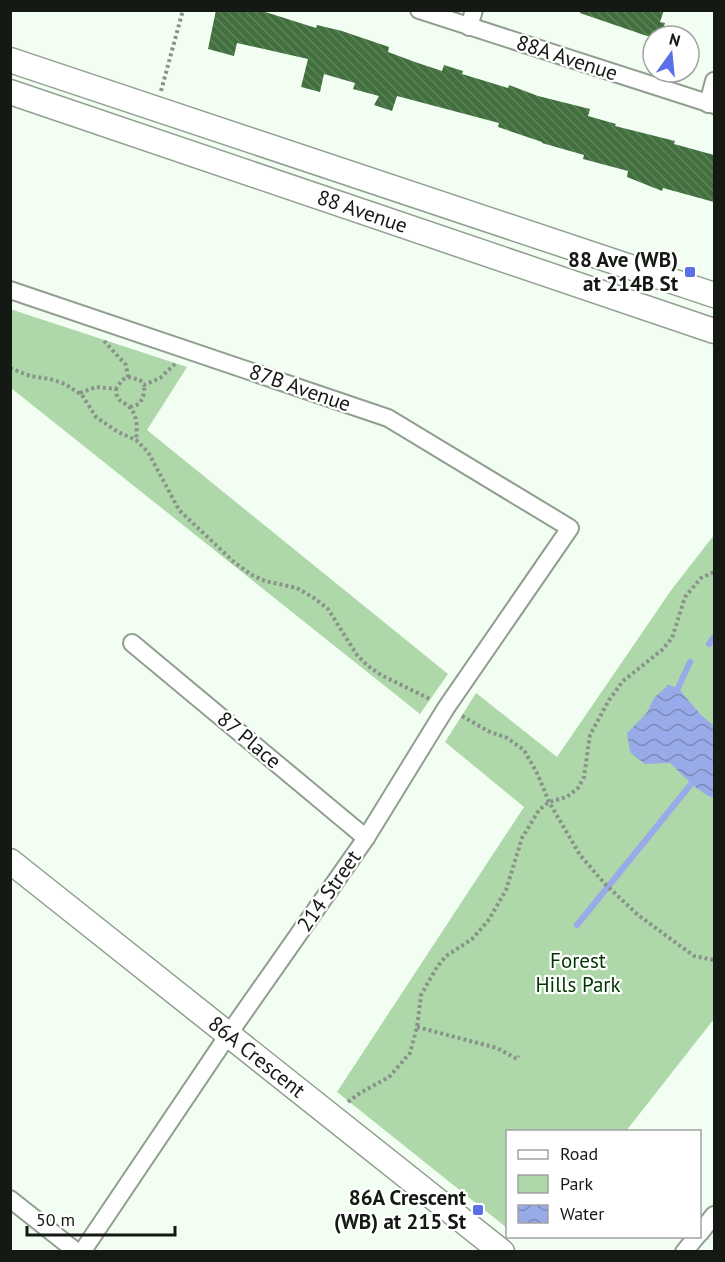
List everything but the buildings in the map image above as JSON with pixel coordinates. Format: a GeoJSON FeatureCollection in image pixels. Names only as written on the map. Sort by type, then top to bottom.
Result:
{"type":"FeatureCollection","features":[{"type":"Feature","properties":{"kind":"main road","name":"88 Avenue"},"geometry":{"type":"LineString","coordinates":[[10,60],[714,295]]}},
{"type":"Feature","properties":{"kind":"main road","name":"88 Avenue"},"geometry":{"type":"LineString","coordinates":[[10,93],[714,331]]}},
{"type":"Feature","properties":{"kind":"main road","name":"86A Crescent"},"geometry":{"type":"LineString","coordinates":[[10,861],[502,1251]]}},
{"type":"Feature","properties":{"kind":"street","name":"88A Avenue"},"geometry":{"type":"LineString","coordinates":[[419,10],[711,105]]}},
{"type":"Feature","properties":{"kind":"street"},"geometry":{"type":"LineString","coordinates":[[470,27],[474,10]]}},
{"type":"Feature","properties":{"kind":"street"},"geometry":{"type":"LineString","coordinates":[[711,105],[714,81]]}},
{"type":"Feature","properties":{"kind":"street","name":"87B Avenue"},"geometry":{"type":"LineString","coordinates":[[10,290],[388,418],[570,528]]}},
{"type":"Feature","properties":{"kind":"street","name":"214 Street"},"geometry":{"type":"LineString","coordinates":[[82,1251],[366,837],[446,708],[570,528]]}},
{"type":"Feature","properties":{"kind":"street","name":"87 Place"},"geometry":{"type":"LineString","coordinates":[[132,643],[366,837]]}},
{"type":"Feature","properties":{"kind":"street"},"geometry":{"type":"LineString","coordinates":[[10,1199],[77,1251]]}},
{"type":"Feature","properties":{"kind":"street"},"geometry":{"type":"LineString","coordinates":[[701,1231],[714,1215]]}},
{"type":"Feature","properties":{"kind":"street"},"geometry":{"type":"LineString","coordinates":[[684,1251],[695,1238]]}},
{"type":"Feature","properties":{"kind":"path"},"geometry":{"type":"LineString","coordinates":[[156,107],[183,10]]}},
{"type":"Feature","properties":{"kind":"path"},"geometry":{"type":"LineString","coordinates":[[100,335],[126,364],[129,377]]}},
{"type":"Feature","properties":{"kind":"path"},"geometry":{"type":"LineString","coordinates":[[144,385],[160,378],[177,362]]}},
{"type":"Feature","properties":{"kind":"path"},"geometry":{"type":"LineString","coordinates":[[10,368],[30,376],[65,384],[80,394],[96,417],[118,432],[136,440],[148,452],[179,510],[234,563],[265,581],[297,588],[314,598],[328,609],[357,655],[381,675],[420,692],[488,732],[507,738],[524,750],[549,802],[580,855],[605,884],[638,915],[694,956],[714,960]]}},
{"type":"Feature","properties":{"kind":"path"},"geometry":{"type":"LineString","coordinates":[[129,407],[139,404],[144,394],[144,385],[140,380],[129,377],[122,380],[116,389],[119,400],[129,407],[135,417],[136,440]]}},
{"type":"Feature","properties":{"kind":"path"},"geometry":{"type":"LineString","coordinates":[[80,394],[96,387],[116,389]]}},
{"type":"Feature","properties":{"kind":"path"},"geometry":{"type":"LineString","coordinates":[[335,1119],[352,1099],[373,1084],[389,1077],[410,1053],[417,1027],[421,995],[437,967],[446,956],[472,939],[488,921],[506,890],[522,838],[539,810],[549,802],[567,798],[578,788],[584,777],[590,735],[609,700],[623,681],[662,650],[672,638],[685,597],[701,578],[714,572]]}},
{"type":"Feature","properties":{"kind":"path"},"geometry":{"type":"LineString","coordinates":[[417,1027],[497,1048],[517,1059],[519,1056]]}},
{"type":"Feature","properties":{"kind":"green space"},"geometry":{"type":"Polygon","coordinates":[[[10,309],[187,367],[147,430],[448,674],[420,714],[11,388],[10,309]]]}},
{"type":"Feature","properties":{"kind":"green space","name":"Forest Hills Park"},"geometry":{"type":"Polygon","coordinates":[[[714,535],[714,1019],[627,1130],[506,1130],[506,1227],[337,1092],[524,807],[445,742],[476,693],[557,757],[672,589],[714,535]]]}},
{"type":"Feature","properties":{"kind":"water"},"geometry":{"type":"Polygon","coordinates":[[[668,685],[678,688],[701,715],[714,726],[714,798],[696,788],[670,763],[645,764],[630,752],[627,733],[646,714],[654,698],[668,685]]]}},
{"type":"Feature","properties":{"kind":"waterway"},"geometry":{"type":"LineString","coordinates":[[709,644],[714,637]]}},
{"type":"Feature","properties":{"kind":"waterway"},"geometry":{"type":"LineString","coordinates":[[678,688],[690,662]]}},
{"type":"Feature","properties":{"kind":"waterway"},"geometry":{"type":"LineString","coordinates":[[577,925],[692,783]]}},
{"type":"Feature","properties":{"kind":"place","name":"88 Ave (WB) at 214B St"},"geometry":{"type":"Point","coordinates":[690,272]}},
{"type":"Feature","properties":{"kind":"place","name":"86A Crescent (WB) at 215 St"},"geometry":{"type":"Point","coordinates":[478,1210]}}]}
